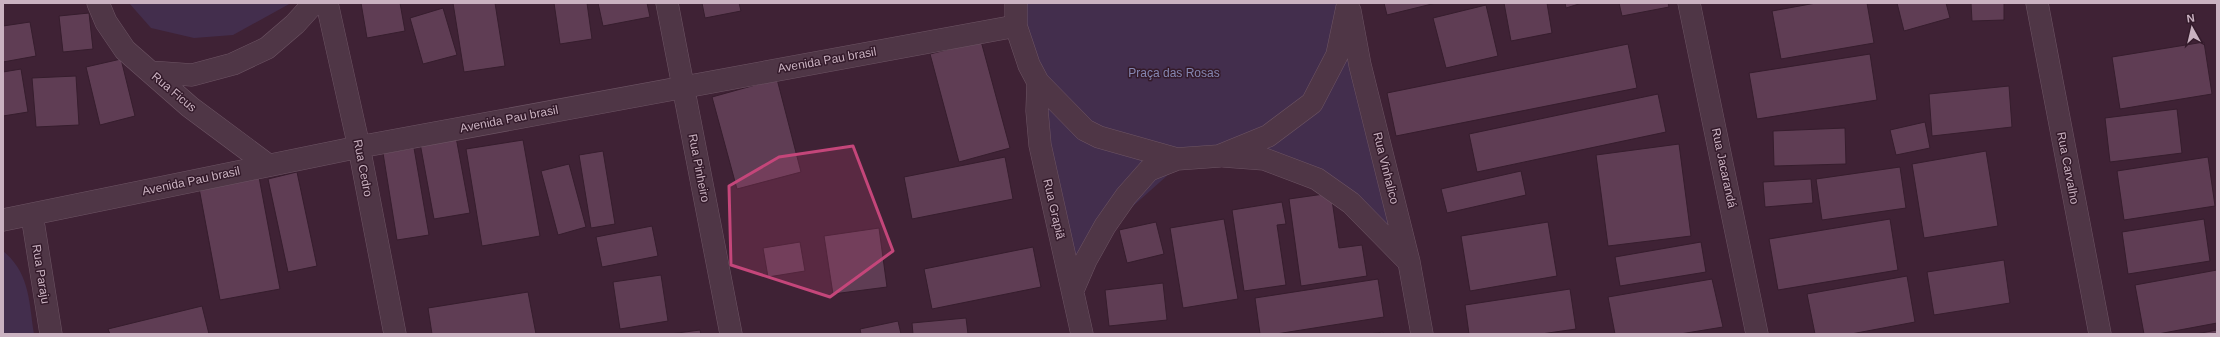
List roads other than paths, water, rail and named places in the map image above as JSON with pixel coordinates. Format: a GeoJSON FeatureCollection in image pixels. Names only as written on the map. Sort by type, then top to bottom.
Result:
{"type":"FeatureCollection","features":[{"type":"Feature","properties":{"kind":"street","name":"Rua Ficus"},"geometry":{"type":"LineString","coordinates":[[98,3],[106,22],[125,50],[190,107],[268,165]]}},
{"type":"Feature","properties":{"kind":"street"},"geometry":{"type":"LineString","coordinates":[[150,72],[192,75],[233,64],[268,48],[295,24],[314,3]]}},
{"type":"Feature","properties":{"kind":"street","name":"Rua Cedro"},"geometry":{"type":"LineString","coordinates":[[327,3],[359,147],[395,334]]}},
{"type":"Feature","properties":{"kind":"street","name":"Rua Pinheiro"},"geometry":{"type":"LineString","coordinates":[[667,3],[731,334]]}},
{"type":"Feature","properties":{"kind":"street"},"geometry":{"type":"LineString","coordinates":[[1016,3],[1016,26],[1029,65],[1038,82],[1085,130],[1099,138],[1177,159]]}},
{"type":"Feature","properties":{"kind":"street"},"geometry":{"type":"LineString","coordinates":[[1219,156],[1268,136],[1312,103],[1337,55],[1348,3]]}},
{"type":"Feature","properties":{"kind":"street","name":"Rua Vinhalico"},"geometry":{"type":"LineString","coordinates":[[1348,3],[1360,66],[1409,262],[1422,334]]}},
{"type":"Feature","properties":{"kind":"street","name":"Rua Jacarandá"},"geometry":{"type":"LineString","coordinates":[[1689,3],[1758,334]]}},
{"type":"Feature","properties":{"kind":"street","name":"Rua Carvalho"},"geometry":{"type":"LineString","coordinates":[[2037,3],[2100,334]]}},
{"type":"Feature","properties":{"kind":"street","name":"Avenida Pau brasil"},"geometry":{"type":"LineString","coordinates":[[3,220],[359,147],[683,86],[1016,26]]}},
{"type":"Feature","properties":{"kind":"street","name":"Rua Grapiã"},"geometry":{"type":"LineString","coordinates":[[1038,82],[1036,112],[1040,145],[1082,334]]}},
{"type":"Feature","properties":{"kind":"street"},"geometry":{"type":"LineString","coordinates":[[1073,290],[1105,226],[1126,196],[1149,170],[1177,159],[1219,156],[1264,159],[1317,179],[1351,203],[1409,262]]}},
{"type":"Feature","properties":{"kind":"street","name":"Rua Paraju"},"geometry":{"type":"LineString","coordinates":[[32,214],[50,334]]}},
{"type":"Feature","properties":{"kind":"park label","name":"Praça das Rosas"},"geometry":{"type":"Point","coordinates":[1174,73]}}]}
